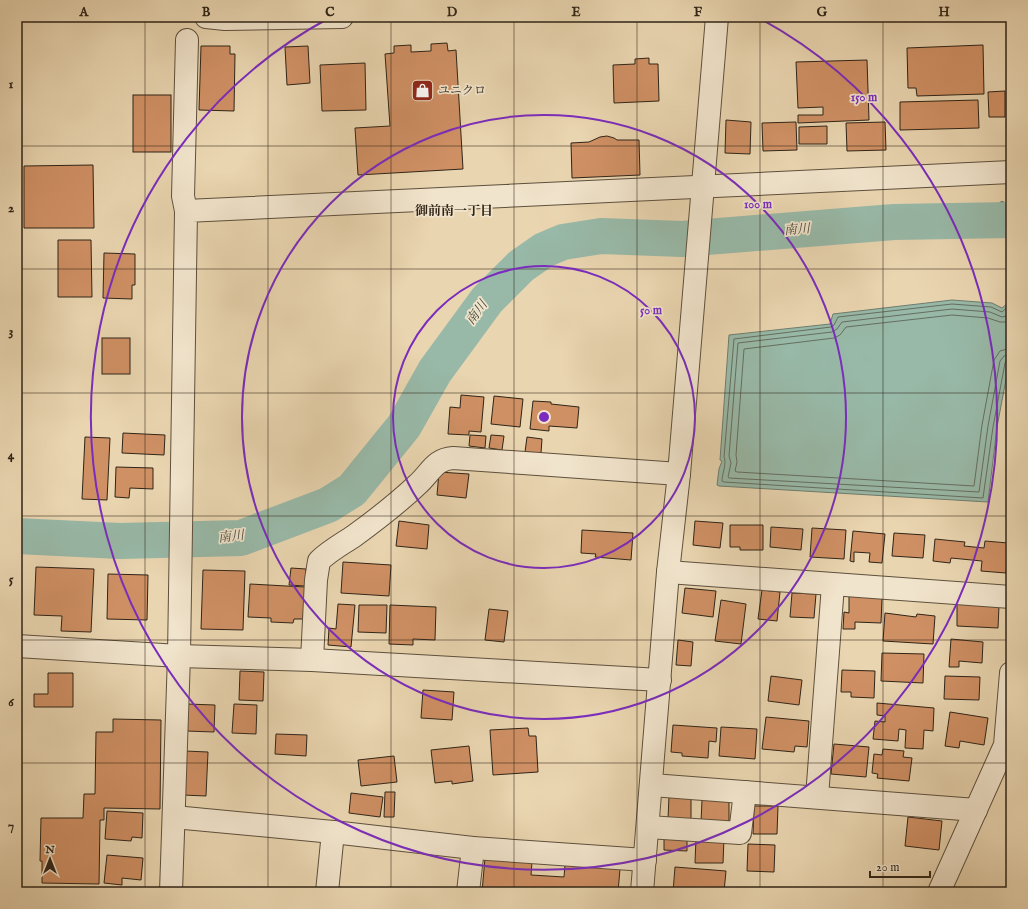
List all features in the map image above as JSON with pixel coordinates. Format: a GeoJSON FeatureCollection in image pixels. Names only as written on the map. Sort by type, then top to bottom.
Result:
{"type":"FeatureCollection","features":[{"type":"Feature","properties":{"kind":"street"},"geometry":{"type":"LineString","coordinates":[[206,17],[225,19],[342,17]]}},
{"type":"Feature","properties":{"kind":"street"},"geometry":{"type":"LineString","coordinates":[[642,892],[646,860],[668,572],[679,474],[717,17]]}},
{"type":"Feature","properties":{"kind":"street"},"geometry":{"type":"LineString","coordinates":[[171,892],[179,656],[186,211],[183,196],[187,40]]}},
{"type":"Feature","properties":{"kind":"street"},"geometry":{"type":"LineString","coordinates":[[186,211],[702,190],[1011,172]]}},
{"type":"Feature","properties":{"kind":"street"},"geometry":{"type":"LineString","coordinates":[[312,660],[316,580],[319,561],[407,495],[438,462],[453,458],[679,474]]}},
{"type":"Feature","properties":{"kind":"street"},"geometry":{"type":"LineString","coordinates":[[668,572],[1011,597]]}},
{"type":"Feature","properties":{"kind":"street"},"geometry":{"type":"LineString","coordinates":[[817,797],[833,585]]}},
{"type":"Feature","properties":{"kind":"street"},"geometry":{"type":"LineString","coordinates":[[17,646],[179,656],[312,660],[660,680]]}},
{"type":"Feature","properties":{"kind":"street"},"geometry":{"type":"LineString","coordinates":[[939,892],[976,810],[1008,753],[1011,673]]}},
{"type":"Feature","properties":{"kind":"street"},"geometry":{"type":"LineString","coordinates":[[652,785],[976,810]]}},
{"type":"Feature","properties":{"kind":"street"},"geometry":{"type":"LineString","coordinates":[[648,827],[740,833],[745,792]]}},
{"type":"Feature","properties":{"kind":"street"},"geometry":{"type":"LineString","coordinates":[[174,817],[333,832],[473,848],[646,860]]}},
{"type":"Feature","properties":{"kind":"street"},"geometry":{"type":"LineString","coordinates":[[327,892],[333,832]]}},
{"type":"Feature","properties":{"kind":"street"},"geometry":{"type":"LineString","coordinates":[[468,892],[473,848]]}},
{"type":"Feature","properties":{"kind":"water"},"geometry":{"type":"Polygon","coordinates":[[[952,300],[992,303],[1002,308],[1007,304],[1007,300],[1011,300],[1011,353],[997,427],[988,502],[717,485],[719,469],[722,461],[720,460],[729,335],[830,324],[833,314],[952,300]]]}},
{"type":"Feature","properties":{"kind":"building","name":"ユニクロ"},"geometry":{"type":"Polygon","coordinates":[[[447,43],[448,51],[456,50],[463,169],[358,175],[355,128],[390,126],[385,54],[394,53],[394,46],[411,45],[411,52],[431,51],[431,44],[447,43]]]}},
{"type":"Feature","properties":{"kind":"building"},"geometry":{"type":"Polygon","coordinates":[[[983,45],[984,94],[917,96],[916,88],[908,88],[907,48],[983,45]]]}},
{"type":"Feature","properties":{"kind":"building"},"geometry":{"type":"Polygon","coordinates":[[[201,46],[230,46],[230,54],[235,54],[234,111],[199,110],[201,46]]]}},
{"type":"Feature","properties":{"kind":"building"},"geometry":{"type":"Polygon","coordinates":[[[308,46],[310,83],[287,85],[285,47],[308,46]]]}},
{"type":"Feature","properties":{"kind":"building"},"geometry":{"type":"Polygon","coordinates":[[[649,58],[649,64],[658,64],[659,101],[614,103],[613,65],[635,64],[635,59],[649,58]]]}},
{"type":"Feature","properties":{"kind":"building"},"geometry":{"type":"Polygon","coordinates":[[[867,60],[869,120],[798,123],[798,115],[823,115],[823,107],[798,108],[796,62],[867,60]]]}},
{"type":"Feature","properties":{"kind":"building"},"geometry":{"type":"Polygon","coordinates":[[[365,63],[366,110],[322,111],[320,65],[365,63]]]}},
{"type":"Feature","properties":{"kind":"building"},"geometry":{"type":"Polygon","coordinates":[[[1005,91],[1005,117],[989,117],[988,92],[1005,91]]]}},
{"type":"Feature","properties":{"kind":"building"},"geometry":{"type":"Polygon","coordinates":[[[133,95],[171,95],[171,152],[133,152],[133,95]]]}},
{"type":"Feature","properties":{"kind":"building"},"geometry":{"type":"Polygon","coordinates":[[[978,100],[979,128],[900,130],[900,102],[978,100]]]}},
{"type":"Feature","properties":{"kind":"building"},"geometry":{"type":"Polygon","coordinates":[[[726,120],[751,122],[750,154],[725,153],[726,120]]]}},
{"type":"Feature","properties":{"kind":"building"},"geometry":{"type":"Polygon","coordinates":[[[796,122],[797,150],[763,151],[762,123],[796,122]]]}},
{"type":"Feature","properties":{"kind":"building"},"geometry":{"type":"Polygon","coordinates":[[[885,122],[886,150],[847,151],[846,123],[885,122]]]}},
{"type":"Feature","properties":{"kind":"building"},"geometry":{"type":"Polygon","coordinates":[[[827,126],[827,144],[799,144],[799,127],[827,126]]]}},
{"type":"Feature","properties":{"kind":"building"},"geometry":{"type":"Polygon","coordinates":[[[607,136],[617,140],[639,140],[640,175],[572,178],[571,143],[589,142],[600,137],[607,136]]]}},
{"type":"Feature","properties":{"kind":"building"},"geometry":{"type":"Polygon","coordinates":[[[93,165],[94,228],[24,228],[24,166],[93,165]]]}},
{"type":"Feature","properties":{"kind":"building"},"geometry":{"type":"Polygon","coordinates":[[[58,240],[91,240],[92,297],[58,297],[58,240]]]}},
{"type":"Feature","properties":{"kind":"building"},"geometry":{"type":"Polygon","coordinates":[[[104,253],[135,254],[135,285],[132,285],[132,299],[103,298],[104,253]]]}},
{"type":"Feature","properties":{"kind":"building"},"geometry":{"type":"Polygon","coordinates":[[[102,338],[130,338],[130,374],[102,374],[102,338]]]}},
{"type":"Feature","properties":{"kind":"building"},"geometry":{"type":"Polygon","coordinates":[[[461,395],[484,397],[481,432],[469,431],[469,435],[448,434],[450,407],[460,408],[461,395]]]}},
{"type":"Feature","properties":{"kind":"building"},"geometry":{"type":"Polygon","coordinates":[[[494,396],[523,399],[520,427],[491,424],[494,396]]]}},
{"type":"Feature","properties":{"kind":"building"},"geometry":{"type":"Polygon","coordinates":[[[533,401],[551,402],[551,404],[579,407],[577,428],[549,426],[549,431],[530,429],[533,401]]]}},
{"type":"Feature","properties":{"kind":"building"},"geometry":{"type":"Polygon","coordinates":[[[123,433],[165,435],[164,455],[122,453],[123,433]]]}},
{"type":"Feature","properties":{"kind":"building"},"geometry":{"type":"Polygon","coordinates":[[[470,435],[486,436],[485,448],[469,446],[470,435]]]}},
{"type":"Feature","properties":{"kind":"building"},"geometry":{"type":"Polygon","coordinates":[[[491,435],[504,436],[502,450],[489,448],[491,435]]]}},
{"type":"Feature","properties":{"kind":"building"},"geometry":{"type":"Polygon","coordinates":[[[85,437],[110,438],[107,500],[82,499],[85,437]]]}},
{"type":"Feature","properties":{"kind":"building"},"geometry":{"type":"Polygon","coordinates":[[[527,437],[542,439],[541,453],[525,452],[527,437]]]}},
{"type":"Feature","properties":{"kind":"building"},"geometry":{"type":"Polygon","coordinates":[[[116,467],[153,468],[153,489],[130,488],[129,498],[115,497],[116,467]]]}},
{"type":"Feature","properties":{"kind":"building"},"geometry":{"type":"Polygon","coordinates":[[[439,472],[469,474],[466,498],[437,495],[439,472]]]}},
{"type":"Feature","properties":{"kind":"building"},"geometry":{"type":"Polygon","coordinates":[[[399,521],[429,525],[427,549],[396,546],[399,521]]]}},
{"type":"Feature","properties":{"kind":"building"},"geometry":{"type":"Polygon","coordinates":[[[695,521],[723,523],[720,548],[693,545],[695,521]]]}},
{"type":"Feature","properties":{"kind":"building"},"geometry":{"type":"Polygon","coordinates":[[[730,525],[763,525],[763,550],[740,550],[740,547],[730,547],[730,525]]]}},
{"type":"Feature","properties":{"kind":"building"},"geometry":{"type":"Polygon","coordinates":[[[771,527],[803,529],[801,550],[770,547],[771,527]]]}},
{"type":"Feature","properties":{"kind":"building"},"geometry":{"type":"Polygon","coordinates":[[[812,528],[846,530],[844,559],[810,557],[812,528]]]}},
{"type":"Feature","properties":{"kind":"building"},"geometry":{"type":"Polygon","coordinates":[[[582,530],[633,533],[631,560],[595,557],[596,554],[581,553],[582,530]]]}},
{"type":"Feature","properties":{"kind":"building"},"geometry":{"type":"Polygon","coordinates":[[[853,531],[885,534],[882,563],[869,562],[870,553],[854,552],[854,562],[850,561],[853,531]]]}},
{"type":"Feature","properties":{"kind":"building"},"geometry":{"type":"Polygon","coordinates":[[[894,533],[925,535],[923,558],[892,556],[894,533]]]}},
{"type":"Feature","properties":{"kind":"building"},"geometry":{"type":"Polygon","coordinates":[[[935,539],[965,542],[964,546],[984,548],[985,541],[1008,543],[1006,573],[981,571],[982,561],[951,558],[950,563],[933,561],[935,539]]]}},
{"type":"Feature","properties":{"kind":"building"},"geometry":{"type":"Polygon","coordinates":[[[343,562],[391,565],[389,596],[341,593],[343,562]]]}},
{"type":"Feature","properties":{"kind":"building"},"geometry":{"type":"Polygon","coordinates":[[[36,567],[94,569],[91,632],[61,631],[62,616],[34,615],[36,567]]]}},
{"type":"Feature","properties":{"kind":"building"},"geometry":{"type":"Polygon","coordinates":[[[291,568],[306,569],[305,586],[289,585],[291,568]]]}},
{"type":"Feature","properties":{"kind":"building"},"geometry":{"type":"Polygon","coordinates":[[[203,570],[245,571],[243,630],[201,629],[203,570]]]}},
{"type":"Feature","properties":{"kind":"building"},"geometry":{"type":"Polygon","coordinates":[[[108,574],[148,575],[147,620],[107,619],[108,574]]]}},
{"type":"Feature","properties":{"kind":"building"},"geometry":{"type":"Polygon","coordinates":[[[250,584],[305,587],[303,619],[294,619],[293,623],[271,622],[271,618],[248,617],[250,584]]]}},
{"type":"Feature","properties":{"kind":"building"},"geometry":{"type":"Polygon","coordinates":[[[685,588],[716,591],[713,617],[682,613],[685,588]]]}},
{"type":"Feature","properties":{"kind":"building"},"geometry":{"type":"Polygon","coordinates":[[[762,590],[780,592],[777,621],[758,619],[762,590]]]}},
{"type":"Feature","properties":{"kind":"building"},"geometry":{"type":"Polygon","coordinates":[[[792,593],[816,594],[814,618],[790,617],[792,593]]]}},
{"type":"Feature","properties":{"kind":"building"},"geometry":{"type":"Polygon","coordinates":[[[849,596],[882,598],[881,623],[855,622],[855,629],[843,629],[844,612],[849,613],[849,596]]]}},
{"type":"Feature","properties":{"kind":"building"},"geometry":{"type":"Polygon","coordinates":[[[721,600],[746,604],[741,644],[715,641],[721,600]]]}},
{"type":"Feature","properties":{"kind":"building"},"geometry":{"type":"Polygon","coordinates":[[[338,604],[355,605],[351,647],[328,645],[329,628],[336,629],[338,604]]]}},
{"type":"Feature","properties":{"kind":"building"},"geometry":{"type":"Polygon","coordinates":[[[957,604],[999,606],[998,628],[957,626],[957,604]]]}},
{"type":"Feature","properties":{"kind":"building"},"geometry":{"type":"Polygon","coordinates":[[[359,605],[387,605],[386,633],[358,632],[359,605]]]}},
{"type":"Feature","properties":{"kind":"building"},"geometry":{"type":"Polygon","coordinates":[[[390,605],[436,607],[435,640],[413,639],[413,645],[389,644],[390,605]]]}},
{"type":"Feature","properties":{"kind":"building"},"geometry":{"type":"Polygon","coordinates":[[[489,609],[508,611],[504,642],[485,640],[489,609]]]}},
{"type":"Feature","properties":{"kind":"building"},"geometry":{"type":"Polygon","coordinates":[[[885,613],[916,617],[917,614],[935,616],[933,644],[883,641],[885,613]]]}},
{"type":"Feature","properties":{"kind":"building"},"geometry":{"type":"Polygon","coordinates":[[[951,639],[983,642],[982,663],[959,661],[959,667],[949,667],[951,639]]]}},
{"type":"Feature","properties":{"kind":"building"},"geometry":{"type":"Polygon","coordinates":[[[678,640],[693,642],[691,666],[676,665],[678,640]]]}},
{"type":"Feature","properties":{"kind":"building"},"geometry":{"type":"Polygon","coordinates":[[[882,653],[924,654],[923,683],[881,681],[882,653]]]}},
{"type":"Feature","properties":{"kind":"building"},"geometry":{"type":"Polygon","coordinates":[[[842,670],[875,671],[874,698],[851,697],[851,692],[841,692],[842,670]]]}},
{"type":"Feature","properties":{"kind":"building"},"geometry":{"type":"Polygon","coordinates":[[[240,671],[264,672],[263,701],[239,700],[240,671]]]}},
{"type":"Feature","properties":{"kind":"building"},"geometry":{"type":"Polygon","coordinates":[[[48,673],[73,673],[73,707],[34,707],[34,694],[48,694],[48,673]]]}},
{"type":"Feature","properties":{"kind":"building"},"geometry":{"type":"Polygon","coordinates":[[[771,676],[802,680],[799,705],[768,701],[771,676]]]}},
{"type":"Feature","properties":{"kind":"building"},"geometry":{"type":"Polygon","coordinates":[[[945,676],[980,677],[979,700],[944,699],[945,676]]]}},
{"type":"Feature","properties":{"kind":"building"},"geometry":{"type":"Polygon","coordinates":[[[423,690],[454,692],[452,720],[421,718],[423,690]]]}},
{"type":"Feature","properties":{"kind":"building"},"geometry":{"type":"Polygon","coordinates":[[[877,703],[934,708],[933,731],[924,730],[923,749],[905,748],[906,730],[899,729],[898,741],[873,739],[875,721],[885,722],[885,716],[877,715],[877,703]]]}},
{"type":"Feature","properties":{"kind":"building"},"geometry":{"type":"Polygon","coordinates":[[[187,704],[215,705],[214,732],[186,731],[187,704]]]}},
{"type":"Feature","properties":{"kind":"building"},"geometry":{"type":"Polygon","coordinates":[[[234,704],[257,705],[256,734],[232,733],[234,704]]]}},
{"type":"Feature","properties":{"kind":"building"},"geometry":{"type":"Polygon","coordinates":[[[950,712],[988,718],[984,745],[960,741],[959,748],[945,746],[950,712]]]}},
{"type":"Feature","properties":{"kind":"building"},"geometry":{"type":"Polygon","coordinates":[[[766,717],[809,721],[807,747],[795,746],[794,752],[762,749],[766,717]]]}},
{"type":"Feature","properties":{"kind":"building"},"geometry":{"type":"Polygon","coordinates":[[[113,719],[161,720],[160,809],[104,808],[104,820],[100,820],[99,884],[42,883],[42,861],[40,861],[41,818],[83,818],[84,794],[95,794],[96,732],[113,732],[113,719]]]}},
{"type":"Feature","properties":{"kind":"building"},"geometry":{"type":"Polygon","coordinates":[[[673,725],[717,728],[716,742],[709,741],[708,758],[682,756],[682,753],[671,752],[673,725]]]}},
{"type":"Feature","properties":{"kind":"building"},"geometry":{"type":"Polygon","coordinates":[[[721,727],[757,729],[755,759],[719,756],[721,727]]]}},
{"type":"Feature","properties":{"kind":"building"},"geometry":{"type":"Polygon","coordinates":[[[528,728],[529,736],[536,736],[538,772],[493,775],[490,730],[528,728]]]}},
{"type":"Feature","properties":{"kind":"building"},"geometry":{"type":"Polygon","coordinates":[[[276,734],[307,735],[306,756],[275,754],[276,734]]]}},
{"type":"Feature","properties":{"kind":"building"},"geometry":{"type":"Polygon","coordinates":[[[834,744],[869,747],[866,777],[831,774],[834,744]]]}},
{"type":"Feature","properties":{"kind":"building"},"geometry":{"type":"Polygon","coordinates":[[[469,746],[473,781],[452,784],[452,781],[435,783],[431,750],[469,746]]]}},
{"type":"Feature","properties":{"kind":"building"},"geometry":{"type":"Polygon","coordinates":[[[883,749],[904,751],[903,757],[912,758],[909,781],[877,778],[878,774],[872,773],[874,754],[882,755],[883,749]]]}},
{"type":"Feature","properties":{"kind":"building"},"geometry":{"type":"Polygon","coordinates":[[[185,751],[208,752],[206,796],[183,795],[185,751]]]}},
{"type":"Feature","properties":{"kind":"building"},"geometry":{"type":"Polygon","coordinates":[[[394,756],[397,782],[361,786],[358,760],[394,756]]]}},
{"type":"Feature","properties":{"kind":"building"},"geometry":{"type":"Polygon","coordinates":[[[385,792],[395,792],[394,817],[384,817],[385,792]]]}},
{"type":"Feature","properties":{"kind":"building"},"geometry":{"type":"Polygon","coordinates":[[[351,793],[383,797],[380,817],[349,813],[351,793]]]}},
{"type":"Feature","properties":{"kind":"building"},"geometry":{"type":"Polygon","coordinates":[[[669,796],[691,796],[691,820],[668,819],[669,796]]]}},
{"type":"Feature","properties":{"kind":"building"},"geometry":{"type":"Polygon","coordinates":[[[702,800],[729,800],[729,823],[701,822],[702,800]]]}},
{"type":"Feature","properties":{"kind":"building"},"geometry":{"type":"Polygon","coordinates":[[[754,806],[778,806],[777,834],[753,834],[754,806]]]}},
{"type":"Feature","properties":{"kind":"building"},"geometry":{"type":"Polygon","coordinates":[[[107,811],[143,813],[142,838],[132,837],[131,841],[105,839],[107,811]]]}},
{"type":"Feature","properties":{"kind":"building"},"geometry":{"type":"Polygon","coordinates":[[[908,817],[942,821],[939,850],[905,846],[908,817]]]}},
{"type":"Feature","properties":{"kind":"building"},"geometry":{"type":"Polygon","coordinates":[[[664,833],[687,833],[687,851],[664,850],[664,833]]]}},
{"type":"Feature","properties":{"kind":"building"},"geometry":{"type":"Polygon","coordinates":[[[696,838],[724,838],[723,863],[695,863],[696,838]]]}},
{"type":"Feature","properties":{"kind":"building"},"geometry":{"type":"Polygon","coordinates":[[[748,844],[775,845],[774,872],[747,871],[748,844]]]}},
{"type":"Feature","properties":{"kind":"building"},"geometry":{"type":"Polygon","coordinates":[[[107,855],[143,858],[141,880],[122,878],[122,885],[104,883],[107,855]]]}},
{"type":"Feature","properties":{"kind":"building"},"geometry":{"type":"Polygon","coordinates":[[[485,858],[532,862],[531,875],[564,877],[565,865],[620,869],[618,892],[482,892],[485,858]]]}},
{"type":"Feature","properties":{"kind":"building"},"geometry":{"type":"Polygon","coordinates":[[[675,867],[726,871],[724,892],[673,892],[675,867]]]}},
{"type":"Feature","properties":{"kind":"building"},"geometry":{"type":"Polygon","coordinates":[[[731,889],[761,892],[731,892],[731,889]]]}},
{"type":"Feature","properties":{"kind":"building"},"geometry":{"type":"Polygon","coordinates":[[[783,889],[808,892],[783,892],[783,889]]]}},
{"type":"Feature","properties":{"kind":"waterway"},"geometry":{"type":"LineString","coordinates":[[1000,219],[1002,204]]}},
{"type":"Feature","properties":{"kind":"waterway","name":"南川"},"geometry":{"type":"LineString","coordinates":[[17,536],[120,541],[241,538],[328,505],[352,490],[404,426],[435,371],[487,300],[521,266],[544,250],[563,242],[601,236],[682,239],[894,222],[1011,220]]}},
{"type":"Feature","properties":{"kind":"place","name":"ユニクロ"},"geometry":{"type":"Point","coordinates":[423,90]}},
{"type":"Feature","properties":{"kind":"district","name":"御前南一丁目"},"geometry":{"type":"Point","coordinates":[454,211]}}]}
